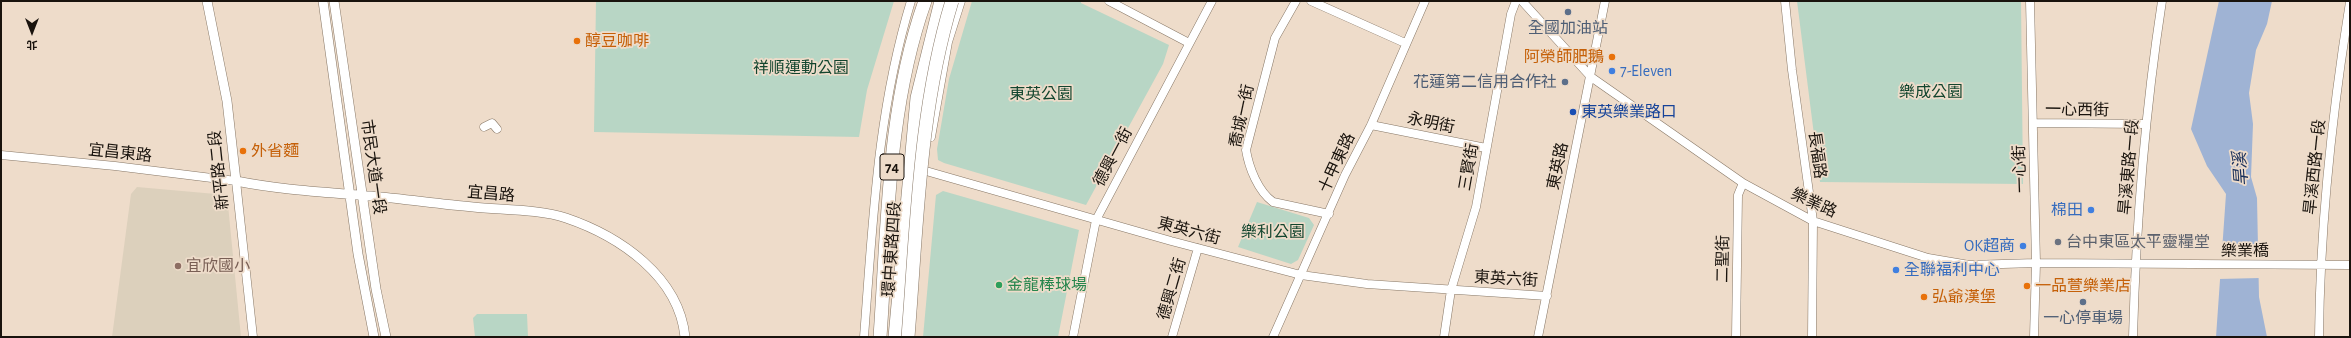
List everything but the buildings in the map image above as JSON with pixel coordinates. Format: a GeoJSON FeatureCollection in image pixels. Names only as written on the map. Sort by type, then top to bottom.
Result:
{"type":"FeatureCollection","features":[{"type":"Feature","properties":{"kind":"highway","name":"74"},"geometry":{"type":"LineString","coordinates":[[880,337],[895,126],[906,63],[925,1]]}},
{"type":"Feature","properties":{"kind":"highway","name":"74"},"geometry":{"type":"LineString","coordinates":[[895,337],[916,98],[941,1]]}},
{"type":"Feature","properties":{"kind":"highway"},"geometry":{"type":"LineString","coordinates":[[908,337],[925,132],[935,76],[953,1]]}},
{"type":"Feature","properties":{"kind":"street","name":"新平路二段"},"geometry":{"type":"LineString","coordinates":[[207,1],[227,101],[253,337]]}},
{"type":"Feature","properties":{"kind":"street","name":"市民大道一段"},"geometry":{"type":"LineString","coordinates":[[323,1],[361,273],[374,337]]}},
{"type":"Feature","properties":{"kind":"street","name":"市民大道一段"},"geometry":{"type":"LineString","coordinates":[[334,1],[376,289],[386,337]]}},
{"type":"Feature","properties":{"kind":"street","name":"環中東路四段"},"geometry":{"type":"LineString","coordinates":[[864,337],[876,166],[888,91],[911,1]]}},
{"type":"Feature","properties":{"kind":"street","name":"環中東路四段"},"geometry":{"type":"LineString","coordinates":[[900,337],[912,170],[921,101],[927,71],[953,1]]}},
{"type":"Feature","properties":{"kind":"street","name":"環中東路四段"},"geometry":{"type":"LineString","coordinates":[[914,337],[926,171],[948,42],[961,1]]}},
{"type":"Feature","properties":{"kind":"street"},"geometry":{"type":"LineString","coordinates":[[1109,1],[1189,43]]}},
{"type":"Feature","properties":{"kind":"street","name":"德興一街"},"geometry":{"type":"LineString","coordinates":[[1073,337],[1096,220],[1212,1]]}},
{"type":"Feature","properties":{"kind":"street","name":"喬城一街"},"geometry":{"type":"LineString","coordinates":[[1296,1],[1274,38],[1246,150],[1259,185],[1268,199],[1273,202],[1329,214]]}},
{"type":"Feature","properties":{"kind":"street"},"geometry":{"type":"LineString","coordinates":[[1311,1],[1405,43]]}},
{"type":"Feature","properties":{"kind":"street","name":"十甲東路"},"geometry":{"type":"LineString","coordinates":[[1273,337],[1329,214],[1345,175],[1371,125],[1405,43],[1425,1]]}},
{"type":"Feature","properties":{"kind":"street","name":"三賢街"},"geometry":{"type":"LineString","coordinates":[[1444,337],[1450,290],[1476,207],[1511,14],[1516,1]]}},
{"type":"Feature","properties":{"kind":"street","name":"樂業路"},"geometry":{"type":"LineString","coordinates":[[1522,1],[1591,77],[1743,182],[1813,221],[1945,262],[1969,265],[2036,263],[2162,265]]}},
{"type":"Feature","properties":{"kind":"street","name":"東英路"},"geometry":{"type":"LineString","coordinates":[[1538,337],[1605,1]]}},
{"type":"Feature","properties":{"kind":"street","name":"長福路"},"geometry":{"type":"LineString","coordinates":[[1785,1],[1792,70],[1813,221],[1812,337]]}},
{"type":"Feature","properties":{"kind":"street","name":"一心街"},"geometry":{"type":"LineString","coordinates":[[2030,1],[2036,263],[2034,337]]}},
{"type":"Feature","properties":{"kind":"street","name":"旱溪東路一段"},"geometry":{"type":"LineString","coordinates":[[2133,337],[2135,265],[2146,124],[2162,1]]}},
{"type":"Feature","properties":{"kind":"street","name":"旱溪西路一段"},"geometry":{"type":"LineString","coordinates":[[2319,337],[2320,265],[2328,171],[2350,2]]}},
{"type":"Feature","properties":{"kind":"street"},"geometry":{"type":"LineString","coordinates":[[484,127],[492,123],[497,129]]}},
{"type":"Feature","properties":{"kind":"street","name":"一心西街"},"geometry":{"type":"LineString","coordinates":[[2033,123],[2146,124]]}},
{"type":"Feature","properties":{"kind":"street","name":"永明街"},"geometry":{"type":"LineString","coordinates":[[1371,125],[1486,148]]}},
{"type":"Feature","properties":{"kind":"street","name":"宜昌東路"},"geometry":{"type":"LineString","coordinates":[[1,155],[115,166],[236,181]]}},
{"type":"Feature","properties":{"kind":"street","name":"東英六街"},"geometry":{"type":"LineString","coordinates":[[926,171],[1096,220],[1301,275],[1367,284],[1547,296]]}},
{"type":"Feature","properties":{"kind":"street","name":"宜昌路"},"geometry":{"type":"LineString","coordinates":[[236,181],[271,188],[362,195],[565,217],[612,238],[628,248],[656,275],[674,300],[686,337]]}},
{"type":"Feature","properties":{"kind":"street","name":"二聖街"},"geometry":{"type":"LineString","coordinates":[[1736,337],[1738,194],[1743,182]]}},
{"type":"Feature","properties":{"kind":"street","name":"德興二街"},"geometry":{"type":"LineString","coordinates":[[1172,337],[1198,248]]}},
{"type":"Feature","properties":{"kind":"street","name":"樂業橋"},"geometry":{"type":"LineString","coordinates":[[2162,265],[2320,265]]}},
{"type":"Feature","properties":{"kind":"street"},"geometry":{"type":"LineString","coordinates":[[2320,265],[2350,265]]}},
{"type":"Feature","properties":{"kind":"shaded area","name":"宜欣國小"},"geometry":{"type":"Polygon","coordinates":[[[137,187],[227,195],[241,337],[112,337],[131,194],[137,187]]]}},
{"type":"Feature","properties":{"kind":"green space","name":"祥順運動公園"},"geometry":{"type":"Polygon","coordinates":[[[596,1],[894,1],[867,90],[859,137],[594,132],[596,1]]]}},
{"type":"Feature","properties":{"kind":"green space","name":"東英公園"},"geometry":{"type":"Polygon","coordinates":[[[972,1],[1081,1],[1081,3],[1169,45],[1163,64],[1086,205],[938,160],[937,149],[949,79],[972,1]]]}},
{"type":"Feature","properties":{"kind":"green space","name":"樂成公園"},"geometry":{"type":"Polygon","coordinates":[[[1797,1],[2021,1],[2023,184],[1820,182],[1797,1]]]}},
{"type":"Feature","properties":{"kind":"green space","name":"金龍棒球場"},"geometry":{"type":"Polygon","coordinates":[[[943,191],[1079,230],[1058,337],[923,337],[936,195],[943,191]]]}},
{"type":"Feature","properties":{"kind":"green space","name":"樂利公園"},"geometry":{"type":"Polygon","coordinates":[[[1257,202],[1309,218],[1314,225],[1298,260],[1291,264],[1238,247],[1257,202]]]}},
{"type":"Feature","properties":{"kind":"green space"},"geometry":{"type":"Polygon","coordinates":[[[477,314],[527,314],[528,337],[475,337],[473,318],[477,314]]]}},
{"type":"Feature","properties":{"kind":"water","name":"旱溪"},"geometry":{"type":"Polygon","coordinates":[[[2219,1],[2272,1],[2267,24],[2256,50],[2249,93],[2253,124],[2251,177],[2257,198],[2259,297],[2267,337],[2216,337],[2226,194],[2207,166],[2191,129],[2219,1]]]}},
{"type":"Feature","properties":{"kind":"pier"},"geometry":{"type":"Polygon","coordinates":[[[2259,251],[2260,278],[2218,279],[2220,252],[2259,251]]]}},
{"type":"Feature","properties":{"kind":"place","name":"全國加油站"},"geometry":{"type":"Point","coordinates":[1568,12]}},
{"type":"Feature","properties":{"kind":"place","name":"醇豆咖啡"},"geometry":{"type":"Point","coordinates":[577,41]}},
{"type":"Feature","properties":{"kind":"place","name":"阿榮師肥鵝"},"geometry":{"type":"Point","coordinates":[1612,57]}},
{"type":"Feature","properties":{"kind":"place","name":"7-Eleven"},"geometry":{"type":"Point","coordinates":[1612,71]}},
{"type":"Feature","properties":{"kind":"place","name":"花蓮第二信用合作社"},"geometry":{"type":"Point","coordinates":[1565,82]}},
{"type":"Feature","properties":{"kind":"place","name":"東英樂業路口"},"geometry":{"type":"Point","coordinates":[1573,112]}},
{"type":"Feature","properties":{"kind":"place","name":"外省麵"},"geometry":{"type":"Point","coordinates":[243,151]}},
{"type":"Feature","properties":{"kind":"place","name":"棉田"},"geometry":{"type":"Point","coordinates":[2091,210]}},
{"type":"Feature","properties":{"kind":"place","name":"台中東區太平靈糧堂"},"geometry":{"type":"Point","coordinates":[2058,242]}},
{"type":"Feature","properties":{"kind":"place","name":"OK超商"},"geometry":{"type":"Point","coordinates":[2023,246]}},
{"type":"Feature","properties":{"kind":"place","name":"宜欣國小"},"geometry":{"type":"Point","coordinates":[178,266]}},
{"type":"Feature","properties":{"kind":"place","name":"全聯福利中心"},"geometry":{"type":"Point","coordinates":[1896,270]}},
{"type":"Feature","properties":{"kind":"place","name":"金龍棒球場"},"geometry":{"type":"Point","coordinates":[999,285]}},
{"type":"Feature","properties":{"kind":"place","name":"一品萱樂業店"},"geometry":{"type":"Point","coordinates":[2027,286]}},
{"type":"Feature","properties":{"kind":"place","name":"弘爺漢堡"},"geometry":{"type":"Point","coordinates":[1924,297]}},
{"type":"Feature","properties":{"kind":"place","name":"一心停車場"},"geometry":{"type":"Point","coordinates":[2083,302]}}]}
